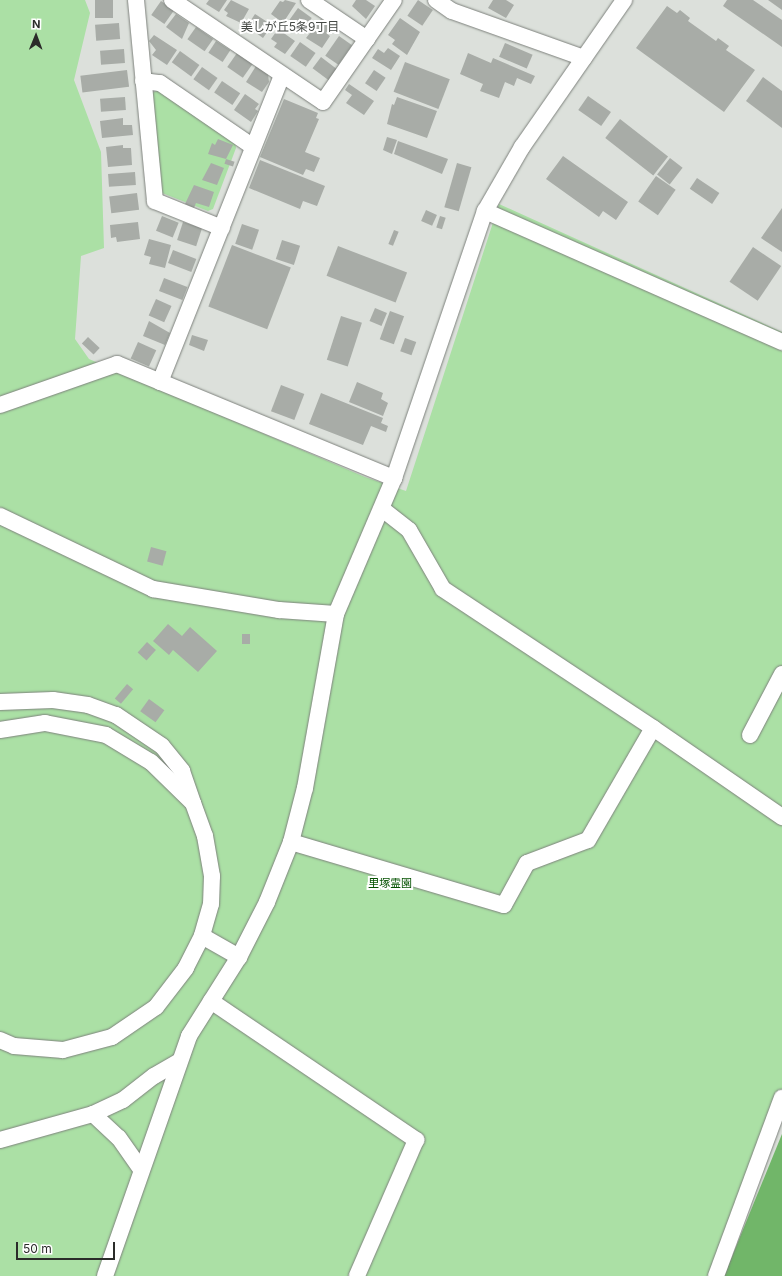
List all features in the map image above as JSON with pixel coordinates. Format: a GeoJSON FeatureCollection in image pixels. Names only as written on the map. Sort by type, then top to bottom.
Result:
{"type":"FeatureCollection","features":[{"type":"Feature","properties":{"kind":"street"},"geometry":{"type":"LineString","coordinates":[[136,0],[155,201],[222,228]]}},
{"type":"Feature","properties":{"kind":"street"},"geometry":{"type":"LineString","coordinates":[[172,0],[323,102],[394,0]]}},
{"type":"Feature","properties":{"kind":"street"},"geometry":{"type":"LineString","coordinates":[[309,0],[367,39]]}},
{"type":"Feature","properties":{"kind":"street"},"geometry":{"type":"LineString","coordinates":[[436,0],[452,11],[584,58]]}},
{"type":"Feature","properties":{"kind":"street"},"geometry":{"type":"LineString","coordinates":[[105,1276],[178,1062],[189,1036],[239,957],[267,902],[291,842],[305,788],[336,614],[394,478],[485,211],[522,147],[624,0]]}},
{"type":"Feature","properties":{"kind":"street"},"geometry":{"type":"LineString","coordinates":[[160,382],[222,228],[252,146],[282,75]]}},
{"type":"Feature","properties":{"kind":"street"},"geometry":{"type":"LineString","coordinates":[[143,81],[160,83],[252,146]]}},
{"type":"Feature","properties":{"kind":"street"},"geometry":{"type":"LineString","coordinates":[[485,211],[782,342]]}},
{"type":"Feature","properties":{"kind":"street"},"geometry":{"type":"LineString","coordinates":[[0,405],[117,364],[394,478]]}},
{"type":"Feature","properties":{"kind":"street"},"geometry":{"type":"LineString","coordinates":[[382,509],[409,530],[443,589],[653,728],[782,817]]}},
{"type":"Feature","properties":{"kind":"street"},"geometry":{"type":"LineString","coordinates":[[0,516],[153,589],[279,610],[336,614]]}},
{"type":"Feature","properties":{"kind":"street"},"geometry":{"type":"LineString","coordinates":[[750,735],[782,674]]}},
{"type":"Feature","properties":{"kind":"street"},"geometry":{"type":"LineString","coordinates":[[0,702],[53,700],[88,705],[116,715],[162,746],[182,771],[205,836],[212,876],[211,904],[202,936],[186,968],[156,1007],[112,1037],[63,1050],[14,1046],[0,1040]]}},
{"type":"Feature","properties":{"kind":"street"},"geometry":{"type":"LineString","coordinates":[[106,735],[116,715]]}},
{"type":"Feature","properties":{"kind":"street"},"geometry":{"type":"LineString","coordinates":[[0,730],[45,723],[106,735],[151,762],[193,803]]}},
{"type":"Feature","properties":{"kind":"street"},"geometry":{"type":"LineString","coordinates":[[291,842],[504,905],[527,863],[588,840],[653,728]]}},
{"type":"Feature","properties":{"kind":"street"},"geometry":{"type":"LineString","coordinates":[[202,936],[239,957]]}},
{"type":"Feature","properties":{"kind":"street"},"geometry":{"type":"LineString","coordinates":[[211,1001],[416,1140],[358,1276]]}},
{"type":"Feature","properties":{"kind":"street"},"geometry":{"type":"LineString","coordinates":[[0,1140],[93,1114],[123,1100],[154,1076],[178,1062]]}},
{"type":"Feature","properties":{"kind":"street"},"geometry":{"type":"LineString","coordinates":[[716,1276],[782,1098]]}},
{"type":"Feature","properties":{"kind":"street"},"geometry":{"type":"LineString","coordinates":[[93,1114],[119,1138],[141,1170]]}},
{"type":"Feature","properties":{"kind":"green space","name":"里塚霊園"},"geometry":{"type":"Polygon","coordinates":[[[0,0],[85,0],[90,13],[74,80],[101,152],[104,248],[81,256],[75,339],[89,359],[365,477],[406,491],[499,204],[782,332],[782,1112],[719,1276],[0,1276],[0,0]]]}},
{"type":"Feature","properties":{"kind":"green space"},"geometry":{"type":"Polygon","coordinates":[[[158,90],[235,141],[236,148],[213,209],[208,211],[162,193],[150,94],[158,90]]]}},
{"type":"Feature","properties":{"kind":"green space"},"geometry":{"type":"Polygon","coordinates":[[[782,1134],[782,1276],[724,1276],[782,1134]]]}},
{"type":"Feature","properties":{"kind":"building"},"geometry":{"type":"Polygon","coordinates":[[[95,0],[113,0],[113,18],[95,18],[95,0]]]}},
{"type":"Feature","properties":{"kind":"building"},"geometry":{"type":"Polygon","coordinates":[[[209,0],[227,0],[219,12],[206,4],[209,0]]]}},
{"type":"Feature","properties":{"kind":"building"},"geometry":{"type":"Polygon","coordinates":[[[231,0],[249,9],[241,23],[226,16],[228,13],[224,10],[231,0]]]}},
{"type":"Feature","properties":{"kind":"building"},"geometry":{"type":"Polygon","coordinates":[[[285,0],[296,3],[283,23],[271,14],[280,1],[283,2],[285,0]]]}},
{"type":"Feature","properties":{"kind":"building"},"geometry":{"type":"Polygon","coordinates":[[[356,0],[366,0],[375,6],[366,19],[352,6],[356,0]]]}},
{"type":"Feature","properties":{"kind":"building"},"geometry":{"type":"Polygon","coordinates":[[[418,0],[433,10],[422,26],[407,16],[418,0]]]}},
{"type":"Feature","properties":{"kind":"building"},"geometry":{"type":"Polygon","coordinates":[[[493,0],[506,0],[514,5],[506,18],[488,8],[493,0]]]}},
{"type":"Feature","properties":{"kind":"building"},"geometry":{"type":"Polygon","coordinates":[[[727,0],[753,0],[782,20],[782,47],[723,6],[727,0]]]}},
{"type":"Feature","properties":{"kind":"building"},"geometry":{"type":"Polygon","coordinates":[[[768,0],[782,0],[782,10],[768,0]]]}},
{"type":"Feature","properties":{"kind":"building"},"geometry":{"type":"Polygon","coordinates":[[[161,1],[174,10],[164,24],[151,15],[161,1]]]}},
{"type":"Feature","properties":{"kind":"building"},"geometry":{"type":"Polygon","coordinates":[[[667,6],[677,13],[680,10],[690,18],[688,21],[716,41],[718,38],[729,46],[726,50],[755,70],[724,112],[636,48],[667,6]]]}},
{"type":"Feature","properties":{"kind":"building"},"geometry":{"type":"Polygon","coordinates":[[[298,8],[312,18],[302,31],[289,21],[298,8]]]}},
{"type":"Feature","properties":{"kind":"building"},"geometry":{"type":"Polygon","coordinates":[[[176,14],[189,23],[182,39],[166,27],[176,14]]]}},
{"type":"Feature","properties":{"kind":"building"},"geometry":{"type":"Polygon","coordinates":[[[255,14],[272,25],[263,38],[252,30],[254,26],[249,23],[255,14]]]}},
{"type":"Feature","properties":{"kind":"building"},"geometry":{"type":"Polygon","coordinates":[[[400,18],[420,32],[407,55],[392,44],[395,40],[388,35],[400,18]]]}},
{"type":"Feature","properties":{"kind":"building"},"geometry":{"type":"Polygon","coordinates":[[[321,19],[331,26],[326,33],[330,36],[322,48],[306,38],[321,19]]]}},
{"type":"Feature","properties":{"kind":"building"},"geometry":{"type":"Polygon","coordinates":[[[119,23],[120,39],[96,41],[95,25],[119,23]]]}},
{"type":"Feature","properties":{"kind":"building"},"geometry":{"type":"Polygon","coordinates":[[[196,27],[213,39],[205,51],[187,39],[196,27]]]}},
{"type":"Feature","properties":{"kind":"building"},"geometry":{"type":"Polygon","coordinates":[[[278,29],[295,41],[285,54],[274,47],[277,43],[271,39],[278,29]]]}},
{"type":"Feature","properties":{"kind":"building"},"geometry":{"type":"Polygon","coordinates":[[[154,35],[177,50],[167,65],[152,55],[156,50],[149,41],[154,35]]]}},
{"type":"Feature","properties":{"kind":"building"},"geometry":{"type":"Polygon","coordinates":[[[339,36],[352,45],[338,65],[325,56],[339,36]]]}},
{"type":"Feature","properties":{"kind":"building"},"geometry":{"type":"Polygon","coordinates":[[[216,41],[230,50],[223,62],[208,53],[216,41]]]}},
{"type":"Feature","properties":{"kind":"building"},"geometry":{"type":"Polygon","coordinates":[[[300,42],[316,53],[306,67],[290,56],[300,42]]]}},
{"type":"Feature","properties":{"kind":"building"},"geometry":{"type":"Polygon","coordinates":[[[505,43],[533,55],[527,69],[499,57],[505,43]]]}},
{"type":"Feature","properties":{"kind":"building"},"geometry":{"type":"Polygon","coordinates":[[[388,48],[400,56],[391,70],[372,58],[378,49],[384,53],[388,48]]]}},
{"type":"Feature","properties":{"kind":"building"},"geometry":{"type":"Polygon","coordinates":[[[124,49],[125,63],[101,65],[100,51],[124,49]]]}},
{"type":"Feature","properties":{"kind":"building"},"geometry":{"type":"Polygon","coordinates":[[[180,51],[199,65],[191,76],[172,62],[180,51]]]}},
{"type":"Feature","properties":{"kind":"building"},"geometry":{"type":"Polygon","coordinates":[[[237,53],[253,64],[243,78],[227,67],[237,53]]]}},
{"type":"Feature","properties":{"kind":"building"},"geometry":{"type":"Polygon","coordinates":[[[468,53],[491,63],[493,58],[535,76],[531,84],[517,78],[514,86],[505,82],[499,98],[480,91],[483,84],[460,74],[468,53]]]}},
{"type":"Feature","properties":{"kind":"building"},"geometry":{"type":"Polygon","coordinates":[[[321,57],[338,70],[329,81],[313,68],[321,57]]]}},
{"type":"Feature","properties":{"kind":"building"},"geometry":{"type":"Polygon","coordinates":[[[405,62],[450,79],[438,109],[394,92],[405,62]]]}},
{"type":"Feature","properties":{"kind":"building"},"geometry":{"type":"Polygon","coordinates":[[[256,66],[268,74],[269,82],[262,92],[246,82],[256,66]]]}},
{"type":"Feature","properties":{"kind":"building"},"geometry":{"type":"Polygon","coordinates":[[[202,67],[218,78],[209,90],[193,79],[202,67]]]}},
{"type":"Feature","properties":{"kind":"building"},"geometry":{"type":"Polygon","coordinates":[[[127,70],[129,87],[82,93],[80,76],[127,70]]]}},
{"type":"Feature","properties":{"kind":"building"},"geometry":{"type":"Polygon","coordinates":[[[374,70],[386,78],[377,91],[365,83],[374,70]]]}},
{"type":"Feature","properties":{"kind":"building"},"geometry":{"type":"Polygon","coordinates":[[[763,77],[782,91],[782,128],[746,101],[763,77]]]}},
{"type":"Feature","properties":{"kind":"building"},"geometry":{"type":"Polygon","coordinates":[[[222,81],[240,93],[232,105],[214,93],[222,81]]]}},
{"type":"Feature","properties":{"kind":"building"},"geometry":{"type":"Polygon","coordinates":[[[349,84],[374,101],[364,115],[346,103],[352,95],[345,90],[349,84]]]}},
{"type":"Feature","properties":{"kind":"building"},"geometry":{"type":"Polygon","coordinates":[[[245,94],[259,104],[255,109],[258,111],[251,122],[234,110],[245,94]]]}},
{"type":"Feature","properties":{"kind":"building"},"geometry":{"type":"Polygon","coordinates":[[[588,96],[611,112],[601,126],[578,110],[588,96]]]}},
{"type":"Feature","properties":{"kind":"building"},"geometry":{"type":"Polygon","coordinates":[[[125,97],[126,110],[101,112],[100,99],[125,97]]]}},
{"type":"Feature","properties":{"kind":"building"},"geometry":{"type":"Polygon","coordinates":[[[397,97],[437,111],[427,138],[387,124],[392,104],[394,105],[397,97]]]}},
{"type":"Feature","properties":{"kind":"building"},"geometry":{"type":"Polygon","coordinates":[[[284,99],[318,113],[316,118],[319,119],[305,152],[320,158],[314,172],[306,169],[303,175],[260,157],[284,99]]]}},
{"type":"Feature","properties":{"kind":"building"},"geometry":{"type":"Polygon","coordinates":[[[123,118],[123,125],[132,125],[133,135],[102,138],[100,121],[123,118]]]}},
{"type":"Feature","properties":{"kind":"building"},"geometry":{"type":"Polygon","coordinates":[[[620,119],[668,157],[653,175],[605,138],[620,119]]]}},
{"type":"Feature","properties":{"kind":"building"},"geometry":{"type":"Polygon","coordinates":[[[387,137],[397,140],[392,154],[383,150],[387,137]]]}},
{"type":"Feature","properties":{"kind":"building"},"geometry":{"type":"Polygon","coordinates":[[[218,139],[233,145],[226,159],[208,154],[212,143],[215,145],[218,139]]]}},
{"type":"Feature","properties":{"kind":"building"},"geometry":{"type":"Polygon","coordinates":[[[398,141],[448,159],[442,174],[394,154],[398,141]]]}},
{"type":"Feature","properties":{"kind":"building"},"geometry":{"type":"Polygon","coordinates":[[[123,145],[123,148],[131,148],[132,165],[108,167],[106,147],[123,145]]]}},
{"type":"Feature","properties":{"kind":"building"},"geometry":{"type":"Polygon","coordinates":[[[563,156],[628,202],[616,220],[603,211],[599,217],[546,179],[563,156]]]}},
{"type":"Feature","properties":{"kind":"building"},"geometry":{"type":"Polygon","coordinates":[[[670,158],[683,168],[670,184],[657,175],[670,158]]]}},
{"type":"Feature","properties":{"kind":"building"},"geometry":{"type":"Polygon","coordinates":[[[226,159],[235,162],[233,167],[224,164],[226,159]]]}},
{"type":"Feature","properties":{"kind":"building"},"geometry":{"type":"Polygon","coordinates":[[[260,160],[325,186],[317,206],[303,201],[300,209],[249,188],[260,160]]]}},
{"type":"Feature","properties":{"kind":"building"},"geometry":{"type":"Polygon","coordinates":[[[211,163],[224,168],[217,185],[202,180],[211,163]]]}},
{"type":"Feature","properties":{"kind":"building"},"geometry":{"type":"Polygon","coordinates":[[[457,163],[471,167],[459,211],[444,207],[457,163]]]}},
{"type":"Feature","properties":{"kind":"building"},"geometry":{"type":"Polygon","coordinates":[[[135,172],[136,185],[109,187],[108,174],[135,172]]]}},
{"type":"Feature","properties":{"kind":"building"},"geometry":{"type":"Polygon","coordinates":[[[656,176],[676,190],[658,215],[638,201],[656,176]]]}},
{"type":"Feature","properties":{"kind":"building"},"geometry":{"type":"Polygon","coordinates":[[[697,178],[719,193],[712,204],[690,189],[697,178]]]}},
{"type":"Feature","properties":{"kind":"building"},"geometry":{"type":"Polygon","coordinates":[[[194,185],[214,192],[209,207],[196,203],[194,208],[185,204],[194,185]]]}},
{"type":"Feature","properties":{"kind":"building"},"geometry":{"type":"Polygon","coordinates":[[[137,193],[139,210],[111,213],[109,196],[137,193]]]}},
{"type":"Feature","properties":{"kind":"building"},"geometry":{"type":"Polygon","coordinates":[[[782,208],[782,252],[761,238],[782,208]]]}},
{"type":"Feature","properties":{"kind":"building"},"geometry":{"type":"Polygon","coordinates":[[[426,210],[437,215],[432,226],[421,221],[426,210]]]}},
{"type":"Feature","properties":{"kind":"building"},"geometry":{"type":"Polygon","coordinates":[[[162,216],[179,223],[173,238],[156,231],[162,216]]]}},
{"type":"Feature","properties":{"kind":"building"},"geometry":{"type":"Polygon","coordinates":[[[440,216],[446,218],[442,229],[436,227],[440,216]]]}},
{"type":"Feature","properties":{"kind":"building"},"geometry":{"type":"Polygon","coordinates":[[[138,222],[140,239],[117,242],[116,237],[111,238],[110,225],[138,222]]]}},
{"type":"Feature","properties":{"kind":"building"},"geometry":{"type":"Polygon","coordinates":[[[183,222],[202,228],[196,246],[177,240],[183,222]]]}},
{"type":"Feature","properties":{"kind":"building"},"geometry":{"type":"Polygon","coordinates":[[[242,224],[259,230],[252,250],[235,244],[242,224]]]}},
{"type":"Feature","properties":{"kind":"building"},"geometry":{"type":"Polygon","coordinates":[[[394,230],[399,232],[393,246],[388,244],[394,230]]]}},
{"type":"Feature","properties":{"kind":"building"},"geometry":{"type":"Polygon","coordinates":[[[149,239],[171,245],[165,268],[149,264],[151,257],[144,255],[149,239]]]}},
{"type":"Feature","properties":{"kind":"building"},"geometry":{"type":"Polygon","coordinates":[[[282,240],[300,246],[294,265],[276,259],[282,240]]]}},
{"type":"Feature","properties":{"kind":"building"},"geometry":{"type":"Polygon","coordinates":[[[232,245],[291,268],[267,329],[208,307],[232,245]]]}},
{"type":"Feature","properties":{"kind":"building"},"geometry":{"type":"Polygon","coordinates":[[[338,246],[407,273],[396,302],[327,276],[338,246]]]}},
{"type":"Feature","properties":{"kind":"building"},"geometry":{"type":"Polygon","coordinates":[[[753,247],[781,266],[758,301],[730,282],[753,247]]]}},
{"type":"Feature","properties":{"kind":"building"},"geometry":{"type":"Polygon","coordinates":[[[173,250],[196,259],[191,272],[168,263],[173,250]]]}},
{"type":"Feature","properties":{"kind":"building"},"geometry":{"type":"Polygon","coordinates":[[[164,278],[187,287],[182,300],[159,291],[164,278]]]}},
{"type":"Feature","properties":{"kind":"building"},"geometry":{"type":"Polygon","coordinates":[[[156,299],[172,306],[164,322],[149,315],[156,299]]]}},
{"type":"Feature","properties":{"kind":"building"},"geometry":{"type":"Polygon","coordinates":[[[375,308],[387,313],[381,326],[370,321],[375,308]]]}},
{"type":"Feature","properties":{"kind":"building"},"geometry":{"type":"Polygon","coordinates":[[[390,311],[404,316],[394,344],[380,339],[390,311]]]}},
{"type":"Feature","properties":{"kind":"building"},"geometry":{"type":"Polygon","coordinates":[[[341,316],[362,323],[348,367],[327,360],[341,316]]]}},
{"type":"Feature","properties":{"kind":"building"},"geometry":{"type":"Polygon","coordinates":[[[149,321],[170,333],[165,345],[143,336],[149,321]]]}},
{"type":"Feature","properties":{"kind":"building"},"geometry":{"type":"Polygon","coordinates":[[[192,335],[208,340],[204,351],[189,345],[192,335]]]}},
{"type":"Feature","properties":{"kind":"building"},"geometry":{"type":"Polygon","coordinates":[[[88,337],[100,348],[94,354],[82,344],[88,337]]]}},
{"type":"Feature","properties":{"kind":"building"},"geometry":{"type":"Polygon","coordinates":[[[405,338],[416,342],[411,355],[400,351],[405,338]]]}},
{"type":"Feature","properties":{"kind":"building"},"geometry":{"type":"Polygon","coordinates":[[[138,342],[156,350],[149,367],[131,358],[138,342]]]}},
{"type":"Feature","properties":{"kind":"building"},"geometry":{"type":"Polygon","coordinates":[[[357,382],[383,393],[381,399],[388,403],[383,416],[349,402],[357,382]]]}},
{"type":"Feature","properties":{"kind":"building"},"geometry":{"type":"Polygon","coordinates":[[[281,385],[304,394],[294,420],[271,411],[281,385]]]}},
{"type":"Feature","properties":{"kind":"building"},"geometry":{"type":"Polygon","coordinates":[[[321,393],[383,418],[381,423],[388,426],[386,432],[371,426],[363,445],[309,424],[321,393]]]}},
{"type":"Feature","properties":{"kind":"building"},"geometry":{"type":"Polygon","coordinates":[[[151,547],[166,551],[163,566],[147,561],[151,547]]]}},
{"type":"Feature","properties":{"kind":"building"},"geometry":{"type":"Polygon","coordinates":[[[168,624],[182,636],[190,627],[217,651],[198,672],[173,650],[169,655],[153,641],[168,624]]]}},
{"type":"Feature","properties":{"kind":"building"},"geometry":{"type":"Polygon","coordinates":[[[242,634],[250,634],[250,644],[242,644],[242,634]]]}},
{"type":"Feature","properties":{"kind":"building"},"geometry":{"type":"Polygon","coordinates":[[[147,642],[156,650],[147,660],[138,652],[147,642]]]}},
{"type":"Feature","properties":{"kind":"building"},"geometry":{"type":"Polygon","coordinates":[[[127,684],[133,689],[121,704],[115,699],[127,684]]]}},
{"type":"Feature","properties":{"kind":"building"},"geometry":{"type":"Polygon","coordinates":[[[149,699],[164,710],[156,722],[140,711],[149,699]]]}},
{"type":"Feature","properties":{"kind":"district","name":"美しが丘5条9丁目"},"geometry":{"type":"Point","coordinates":[290,27]}}]}
